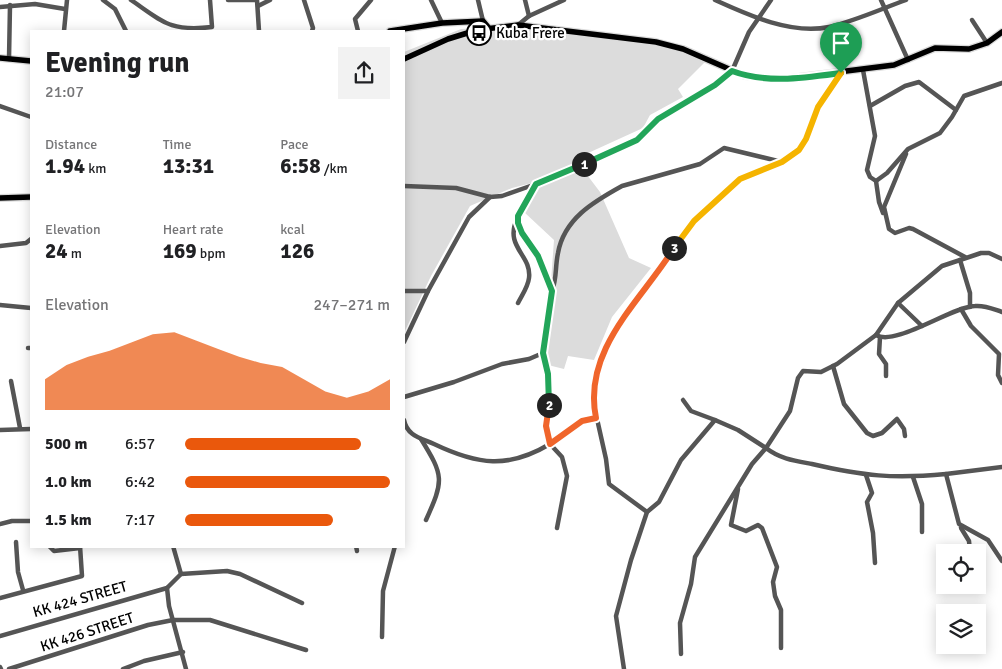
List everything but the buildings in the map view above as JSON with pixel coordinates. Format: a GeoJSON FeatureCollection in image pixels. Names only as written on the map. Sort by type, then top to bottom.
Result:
{"type":"FeatureCollection","features":[{"type":"Feature","properties":{"kind":"main road"},"geometry":{"type":"LineString","coordinates":[[396,30],[442,23],[484,21],[488,27]]}},
{"type":"Feature","properties":{"kind":"main road"},"geometry":{"type":"LineString","coordinates":[[405,59],[448,39],[488,27],[518,25],[656,42],[683,49],[732,71],[756,78],[783,79],[894,65],[934,48],[958,51],[987,43],[1002,32]]}},
{"type":"Feature","properties":{"kind":"main road"},"geometry":{"type":"LineString","coordinates":[[0,58],[30,61]]}},
{"type":"Feature","properties":{"kind":"main road"},"geometry":{"type":"LineString","coordinates":[[0,198],[30,197]]}},
{"type":"Feature","properties":{"kind":"street"},"geometry":{"type":"LineString","coordinates":[[64,30],[67,0]]}},
{"type":"Feature","properties":{"kind":"street"},"geometry":{"type":"LineString","coordinates":[[102,0],[114,9],[125,30]]}},
{"type":"Feature","properties":{"kind":"street"},"geometry":{"type":"LineString","coordinates":[[131,0],[166,25],[175,28],[212,27],[210,0]]}},
{"type":"Feature","properties":{"kind":"street"},"geometry":{"type":"LineString","coordinates":[[228,0],[257,2],[270,0]]}},
{"type":"Feature","properties":{"kind":"street"},"geometry":{"type":"LineString","coordinates":[[304,0],[312,30]]}},
{"type":"Feature","properties":{"kind":"street"},"geometry":{"type":"LineString","coordinates":[[358,30],[355,19],[371,0]]}},
{"type":"Feature","properties":{"kind":"street"},"geometry":{"type":"LineString","coordinates":[[430,0],[442,23]]}},
{"type":"Feature","properties":{"kind":"street"},"geometry":{"type":"LineString","coordinates":[[478,0],[484,21]]}},
{"type":"Feature","properties":{"kind":"street"},"geometry":{"type":"LineString","coordinates":[[525,0],[529,16]]}},
{"type":"Feature","properties":{"kind":"street"},"geometry":{"type":"LineString","coordinates":[[518,25],[529,16],[564,0]]}},
{"type":"Feature","properties":{"kind":"street"},"geometry":{"type":"LineString","coordinates":[[714,0],[757,17],[806,28],[829,27],[906,0]]}},
{"type":"Feature","properties":{"kind":"street"},"geometry":{"type":"LineString","coordinates":[[405,186],[456,188],[490,196],[511,194],[637,140],[658,119],[715,85],[732,71],[757,17],[771,0]]}},
{"type":"Feature","properties":{"kind":"street"},"geometry":{"type":"LineString","coordinates":[[881,0],[908,60]]}},
{"type":"Feature","properties":{"kind":"street"},"geometry":{"type":"LineString","coordinates":[[257,2],[259,30]]}},
{"type":"Feature","properties":{"kind":"street"},"geometry":{"type":"LineString","coordinates":[[0,6],[35,4],[66,9]]}},
{"type":"Feature","properties":{"kind":"street"},"geometry":{"type":"LineString","coordinates":[[9,58],[10,6]]}},
{"type":"Feature","properties":{"kind":"street"},"geometry":{"type":"LineString","coordinates":[[972,20],[987,43]]}},
{"type":"Feature","properties":{"kind":"street"},"geometry":{"type":"LineString","coordinates":[[863,70],[875,136],[867,170],[870,177],[876,181]]}},
{"type":"Feature","properties":{"kind":"street"},"geometry":{"type":"LineString","coordinates":[[647,512],[609,484],[593,393],[605,352],[624,313],[659,270],[682,233],[740,179],[792,157],[806,139],[814,114],[841,73]]}},
{"type":"Feature","properties":{"kind":"street"},"geometry":{"type":"LineString","coordinates":[[870,106],[905,86],[919,82],[956,110]]}},
{"type":"Feature","properties":{"kind":"street"},"geometry":{"type":"LineString","coordinates":[[876,181],[887,174],[908,149],[940,133],[947,125],[961,100],[968,94],[992,88],[1002,83]]}},
{"type":"Feature","properties":{"kind":"street"},"geometry":{"type":"LineString","coordinates":[[0,106],[30,117]]}},
{"type":"Feature","properties":{"kind":"street"},"geometry":{"type":"LineString","coordinates":[[557,528],[567,476],[562,457],[550,444],[546,426],[550,392],[543,353],[552,291],[557,276],[557,256],[563,234],[589,205],[622,186],[700,164],[724,148],[782,162]]}},
{"type":"Feature","properties":{"kind":"street"},"geometry":{"type":"LineString","coordinates":[[885,216],[884,207],[908,149]]}},
{"type":"Feature","properties":{"kind":"street"},"geometry":{"type":"LineString","coordinates":[[876,181],[878,202],[890,230],[895,233],[909,228],[914,229],[965,257]]}},
{"type":"Feature","properties":{"kind":"street"},"geometry":{"type":"LineString","coordinates":[[518,303],[527,286],[530,274],[513,240],[513,233],[518,216],[536,184]]}},
{"type":"Feature","properties":{"kind":"street"},"geometry":{"type":"LineString","coordinates":[[405,337],[469,216],[490,196]]}},
{"type":"Feature","properties":{"kind":"street"},"geometry":{"type":"LineString","coordinates":[[518,216],[518,223],[522,233],[538,256],[552,291]]}},
{"type":"Feature","properties":{"kind":"street"},"geometry":{"type":"LineString","coordinates":[[0,246],[26,242],[30,240]]}},
{"type":"Feature","properties":{"kind":"street"},"geometry":{"type":"LineString","coordinates":[[886,376],[886,364],[878,354],[878,336],[898,303],[938,269],[972,254],[989,253],[1002,259]]}},
{"type":"Feature","properties":{"kind":"street"},"geometry":{"type":"LineString","coordinates":[[960,260],[970,293],[970,307]]}},
{"type":"Feature","properties":{"kind":"street"},"geometry":{"type":"LineString","coordinates":[[405,291],[428,291]]}},
{"type":"Feature","properties":{"kind":"street"},"geometry":{"type":"LineString","coordinates":[[898,303],[922,326]]}},
{"type":"Feature","properties":{"kind":"street"},"geometry":{"type":"LineString","coordinates":[[0,305],[30,308]]}},
{"type":"Feature","properties":{"kind":"street"},"geometry":{"type":"LineString","coordinates":[[681,654],[680,623],[691,584],[695,556],[752,464],[766,448],[790,411],[801,372],[804,369],[822,372],[878,336],[922,326],[961,309],[986,307],[1002,312]]}},
{"type":"Feature","properties":{"kind":"street"},"geometry":{"type":"LineString","coordinates":[[961,309],[971,326],[999,354],[998,374],[1002,383]]}},
{"type":"Feature","properties":{"kind":"street"},"geometry":{"type":"LineString","coordinates":[[405,398],[502,364],[529,359],[543,353]]}},
{"type":"Feature","properties":{"kind":"street"},"geometry":{"type":"LineString","coordinates":[[833,366],[844,404],[867,433],[874,436],[882,433],[897,419],[904,429],[905,436]]}},
{"type":"Feature","properties":{"kind":"street"},"geometry":{"type":"LineString","coordinates":[[11,380],[20,428]]}},
{"type":"Feature","properties":{"kind":"street"},"geometry":{"type":"LineString","coordinates":[[683,400],[690,412],[715,420],[746,434],[782,458],[866,475],[913,477],[1002,467]]}},
{"type":"Feature","properties":{"kind":"street"},"geometry":{"type":"LineString","coordinates":[[405,423],[408,431],[455,454],[501,462],[518,459],[550,444],[582,421],[596,418]]}},
{"type":"Feature","properties":{"kind":"street"},"geometry":{"type":"LineString","coordinates":[[624,669],[616,616],[631,560],[647,512],[659,502],[681,460],[715,420]]}},
{"type":"Feature","properties":{"kind":"street"},"geometry":{"type":"LineString","coordinates":[[0,430],[30,429]]}},
{"type":"Feature","properties":{"kind":"street"},"geometry":{"type":"LineString","coordinates":[[420,438],[436,463],[441,483],[426,520]]}},
{"type":"Feature","properties":{"kind":"street"},"geometry":{"type":"LineString","coordinates":[[946,474],[957,520],[969,544]]}},
{"type":"Feature","properties":{"kind":"street"},"geometry":{"type":"LineString","coordinates":[[866,475],[872,494],[867,502],[873,533],[875,563]]}},
{"type":"Feature","properties":{"kind":"street"},"geometry":{"type":"LineString","coordinates":[[913,477],[922,504],[922,532]]}},
{"type":"Feature","properties":{"kind":"street"},"geometry":{"type":"LineString","coordinates":[[738,489],[731,525],[746,531],[758,525],[762,528],[777,567],[773,582],[775,596],[781,610],[781,648]]}},
{"type":"Feature","properties":{"kind":"street"},"geometry":{"type":"LineString","coordinates":[[0,524],[12,521],[30,521]]}},
{"type":"Feature","properties":{"kind":"street"},"geometry":{"type":"LineString","coordinates":[[962,528],[980,534],[988,540],[1002,561]]}},
{"type":"Feature","properties":{"kind":"street"},"geometry":{"type":"LineString","coordinates":[[16,542],[18,572],[23,590]]}},
{"type":"Feature","properties":{"kind":"street"},"geometry":{"type":"LineString","coordinates":[[51,548],[54,552],[75,548]]}},
{"type":"Feature","properties":{"kind":"street"},"geometry":{"type":"LineString","coordinates":[[0,598],[23,590],[82,576],[80,548]]}},
{"type":"Feature","properties":{"kind":"street"},"geometry":{"type":"LineString","coordinates":[[174,548],[181,574]]}},
{"type":"Feature","properties":{"kind":"street"},"geometry":{"type":"LineString","coordinates":[[382,637],[383,591],[394,548]]}},
{"type":"Feature","properties":{"kind":"street"},"geometry":{"type":"LineString","coordinates":[[186,669],[167,588],[181,574],[227,571],[240,574],[302,604]]}},
{"type":"Feature","properties":{"kind":"street","name":"KK 424 STREET"},"geometry":{"type":"LineString","coordinates":[[0,636],[167,588]]}},
{"type":"Feature","properties":{"kind":"street","name":"KK 426 STREET"},"geometry":{"type":"LineString","coordinates":[[9,669],[148,625],[173,620],[210,620],[306,650]]}},
{"type":"Feature","properties":{"kind":"street"},"geometry":{"type":"LineString","coordinates":[[123,669],[144,660],[183,652]]}},
{"type":"Feature","properties":{"kind":"shaded area"},"geometry":{"type":"Polygon","coordinates":[[[518,26],[666,46],[706,61],[678,89],[683,97],[650,115],[643,128],[575,159],[600,192],[629,258],[651,268],[612,317],[594,360],[568,356],[564,369],[548,365],[546,351],[554,240],[524,212],[532,183],[512,188],[470,206],[431,276],[405,331],[405,52],[461,29],[518,26]]]}},
{"type":"Feature","properties":{"kind":"place","name":"Kuba Frere"},"geometry":{"type":"Point","coordinates":[479,33]}},
{"type":"Feature","properties":{"kind":"route"},"geometry":{"type":"LineString","coordinates":[[732,71],[756,78],[783,79],[841,73],[814,114],[811,128],[799,150],[792,157],[740,179],[682,233],[659,270],[624,313],[614,332],[605,352],[593,393],[596,418],[582,421],[568,433],[550,444],[546,433],[546,426],[550,392],[543,353],[552,291],[538,256],[528,245],[518,223],[518,216],[536,184],[596,160],[637,140],[658,119],[715,85],[732,71]]}}]}
